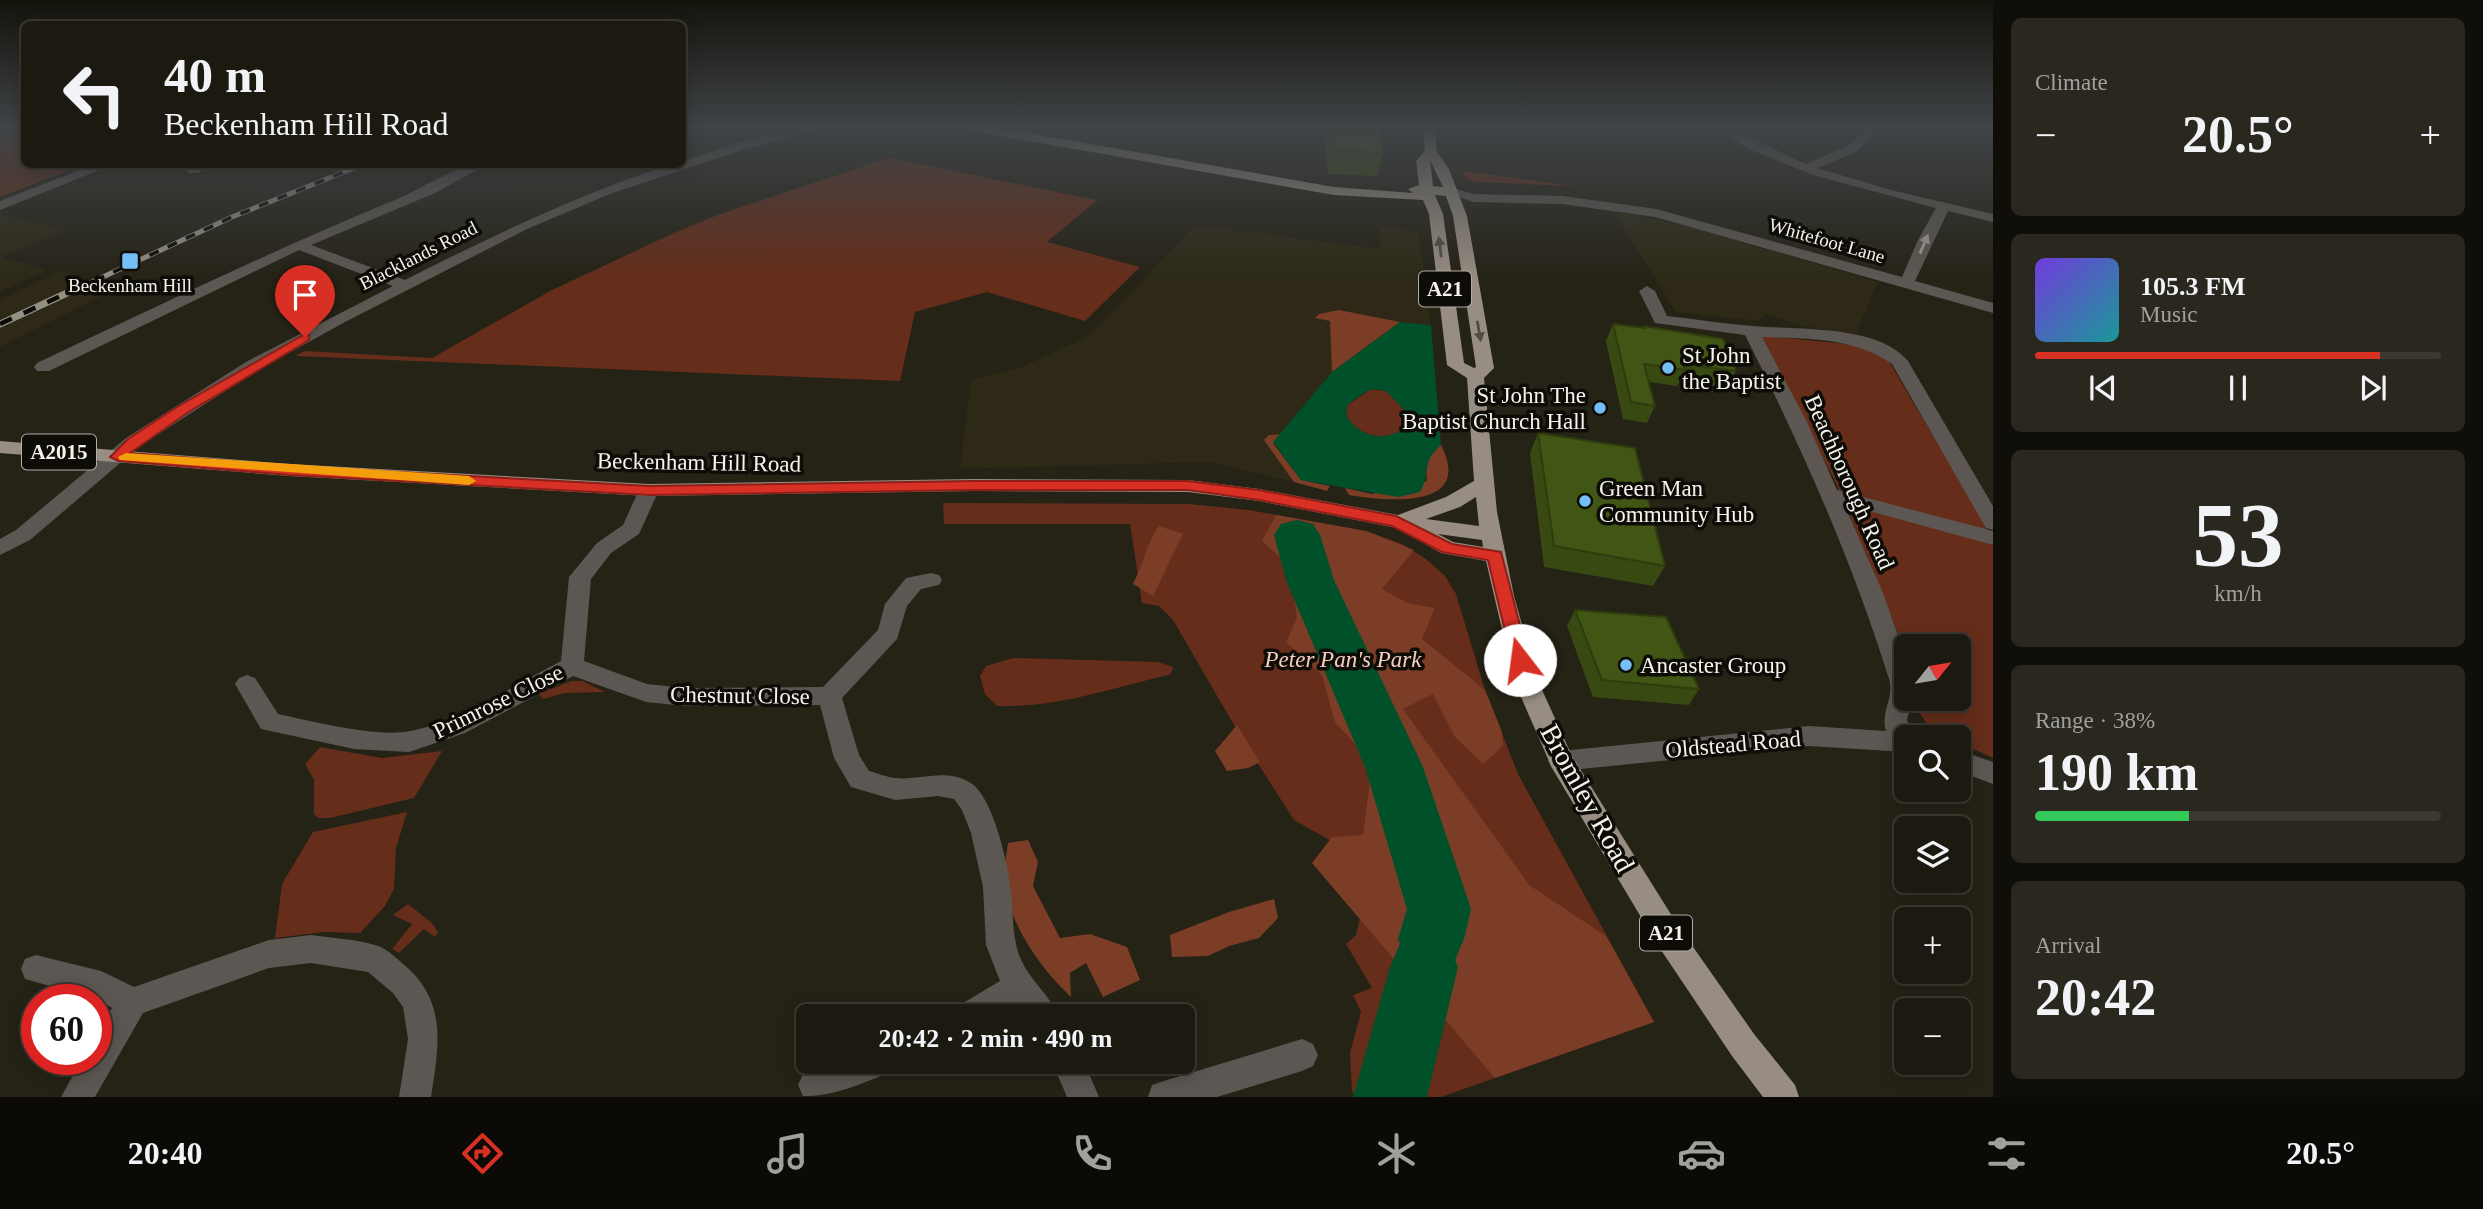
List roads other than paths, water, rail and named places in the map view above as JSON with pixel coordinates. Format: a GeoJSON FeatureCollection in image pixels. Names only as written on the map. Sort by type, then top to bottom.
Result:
{"type":"FeatureCollection","features":[{"type":"Feature","properties":{"kind":"main road"},"geometry":{"type":"LineString","coordinates":[[1280,178],[1363,195],[1418,197],[1427,192],[1452,192]]}},
{"type":"Feature","properties":{"kind":"main road","name":"Bromley Road"},"geometry":{"type":"LineString","coordinates":[[1425,178],[1436,214],[1455,365],[1475,376]]}},
{"type":"Feature","properties":{"kind":"main road","name":"Bromley Road"},"geometry":{"type":"LineString","coordinates":[[1447,178],[1460,216],[1485,368],[1475,376]]}},
{"type":"Feature","properties":{"kind":"main road","name":"Bromley Road"},"geometry":{"type":"LineString","coordinates":[[1475,376],[1484,484],[1494,545],[1503,596],[1526,681],[1561,761],[1667,934],[1743,1045],[1783,1097]]}},
{"type":"Feature","properties":{"kind":"main road","name":"Beckenham Hill Road"},"geometry":{"type":"LineString","coordinates":[[0,447],[290,470],[649,490],[973,485],[1188,486],[1259,495],[1396,521],[1448,548],[1494,545]]}},
{"type":"Feature","properties":{"kind":"main road"},"geometry":{"type":"LineString","coordinates":[[1396,521],[1453,502],[1484,484]]}},
{"type":"Feature","properties":{"kind":"street"},"geometry":{"type":"LineString","coordinates":[[0,206],[72,178]]}},
{"type":"Feature","properties":{"kind":"street"},"geometry":{"type":"LineString","coordinates":[[43,367],[298,245],[454,178]]}},
{"type":"Feature","properties":{"kind":"street","name":"Blacklands Road"},"geometry":{"type":"LineString","coordinates":[[13,543],[143,436],[252,366],[522,226],[645,178]]}},
{"type":"Feature","properties":{"kind":"street"},"geometry":{"type":"LineString","coordinates":[[1838,178],[1993,218]]}},
{"type":"Feature","properties":{"kind":"street","name":"Whitefoot Lane"},"geometry":{"type":"LineString","coordinates":[[1452,192],[1473,198],[1563,200],[1637,209],[1993,298]]}},
{"type":"Feature","properties":{"kind":"street"},"geometry":{"type":"LineString","coordinates":[[1909,279],[1925,240],[1944,206]]}},
{"type":"Feature","properties":{"kind":"street"},"geometry":{"type":"LineString","coordinates":[[298,245],[405,285]]}},
{"type":"Feature","properties":{"kind":"street","name":"Whitefoot Lane"},"geometry":{"type":"LineString","coordinates":[[1909,279],[1993,308]]}},
{"type":"Feature","properties":{"kind":"street"},"geometry":{"type":"LineString","coordinates":[[1647,291],[1661,320],[1849,339],[1874,346],[1893,356],[1899,361],[1993,523]]}},
{"type":"Feature","properties":{"kind":"street","name":"Beachborough Road"},"geometry":{"type":"LineString","coordinates":[[1751,331],[1798,422],[1872,593],[1903,684],[1895,720],[1897,725]]}},
{"type":"Feature","properties":{"kind":"street","name":"Primrose Close"},"geometry":{"type":"LineString","coordinates":[[247,684],[270,722],[354,739],[410,742],[456,726],[572,666],[580,577],[604,548],[632,529],[649,490]]}},
{"type":"Feature","properties":{"kind":"street"},"geometry":{"type":"LineString","coordinates":[[1830,494],[1993,538]]}},
{"type":"Feature","properties":{"kind":"street","name":"Chestnut Close"},"geometry":{"type":"LineString","coordinates":[[572,666],[659,694],[685,697],[829,696],[889,633],[896,604],[902,597],[915,583],[931,580]]}},
{"type":"Feature","properties":{"kind":"street","name":"Chestnut Close"},"geometry":{"type":"LineString","coordinates":[[829,696],[847,758],[860,779],[895,789],[938,785],[962,790],[973,804],[985,833],[997,887],[1001,945],[1018,987],[1033,1004]]}},
{"type":"Feature","properties":{"kind":"street","name":"Oldstead Road"},"geometry":{"type":"LineString","coordinates":[[1561,761],[1809,736],[1894,741]]}},
{"type":"Feature","properties":{"kind":"street"},"geometry":{"type":"LineString","coordinates":[[1971,765],[1993,773]]}},
{"type":"Feature","properties":{"kind":"street"},"geometry":{"type":"LineString","coordinates":[[77,1097],[133,1002],[269,954],[311,949],[375,959],[404,983],[417,1002],[424,1039],[415,1097]]}},
{"type":"Feature","properties":{"kind":"street"},"geometry":{"type":"LineString","coordinates":[[36,970],[101,986],[133,1002]]}},
{"type":"Feature","properties":{"kind":"street"},"geometry":{"type":"LineString","coordinates":[[991,1004],[1018,987]]}},
{"type":"Feature","properties":{"kind":"street"},"geometry":{"type":"LineString","coordinates":[[1164,1097],[1302,1055]]}},
{"type":"Feature","properties":{"kind":"street"},"geometry":{"type":"LineString","coordinates":[[814,1085],[844,1074]]}},
{"type":"Feature","properties":{"kind":"street"},"geometry":{"type":"LineString","coordinates":[[1073,1074],[1083,1097]]}},
{"type":"Feature","properties":{"kind":"waterway"},"geometry":{"type":"LineString","coordinates":[[1297,535],[1310,580],[1394,767],[1439,909],[1431,939]]}},
{"type":"Feature","properties":{"kind":"waterway"},"geometry":{"type":"LineString","coordinates":[[1390,1097],[1424,967]]}},
{"type":"Feature","properties":{"kind":"railway"},"geometry":{"type":"LineString","coordinates":[[77,289],[232,217],[329,178]]}},
{"type":"Feature","properties":{"kind":"railway"},"geometry":{"type":"LineString","coordinates":[[0,324],[80,287]]}},
{"type":"Feature","properties":{"kind":"place","name":"Beckenham Hill"},"geometry":{"type":"Point","coordinates":[130,261]}},
{"type":"Feature","properties":{"kind":"place","name":"St John the Baptist"},"geometry":{"type":"Point","coordinates":[1668,368]}},
{"type":"Feature","properties":{"kind":"place","name":"St John The Baptist Church Hall"},"geometry":{"type":"Point","coordinates":[1600,408]}},
{"type":"Feature","properties":{"kind":"place","name":"Green Man Community Hub"},"geometry":{"type":"Point","coordinates":[1585,501]}},
{"type":"Feature","properties":{"kind":"place","name":"Ancaster Group"},"geometry":{"type":"Point","coordinates":[1626,665]}},
{"type":"Feature","properties":{"kind":"park label","name":"Peter Pan's Park"},"geometry":{"type":"Point","coordinates":[1343,659]}}]}
